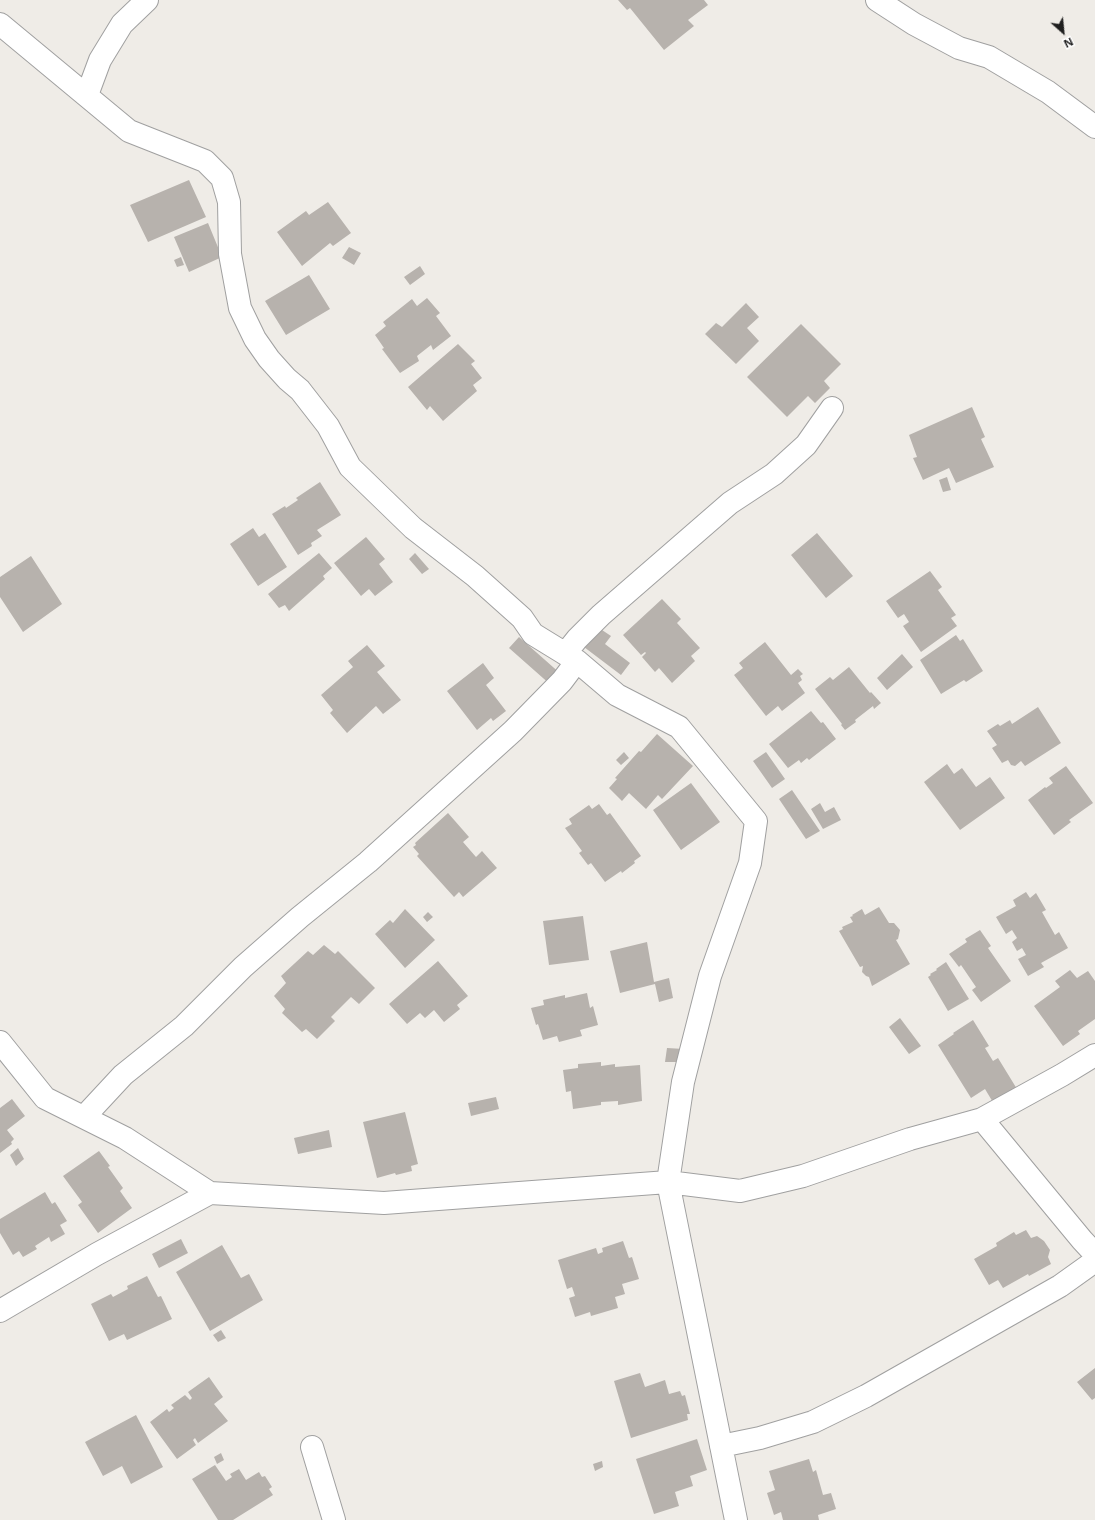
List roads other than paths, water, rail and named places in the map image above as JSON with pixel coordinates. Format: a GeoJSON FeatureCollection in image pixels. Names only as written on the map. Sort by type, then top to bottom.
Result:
{"type":"FeatureCollection","features":[{"type":"Feature","properties":{"kind":"street"},"geometry":{"type":"LineString","coordinates":[[87,95],[100,60],[122,24],[147,0]]}},
{"type":"Feature","properties":{"kind":"street"},"geometry":{"type":"LineString","coordinates":[[877,0],[914,24],[959,48],[989,57],[1048,92],[1095,127]]}},
{"type":"Feature","properties":{"kind":"street"},"geometry":{"type":"LineString","coordinates":[[0,24],[129,131],[205,161],[222,178],[229,202],[230,254],[240,308],[255,339],[268,359],[300,390],[328,426],[350,467],[413,528],[481,581],[522,618],[533,634],[571,658],[617,695],[679,727],[756,821],[750,863],[710,976],[683,1082],[668,1182],[736,1520]]}},
{"type":"Feature","properties":{"kind":"street"},"geometry":{"type":"LineString","coordinates":[[84,1117],[123,1075],[184,1026],[243,967],[300,917],[368,862],[513,731],[562,681],[577,639],[601,615],[730,503],[774,474],[806,445],[832,408]]}},
{"type":"Feature","properties":{"kind":"street"},"geometry":{"type":"LineString","coordinates":[[0,1042],[45,1098],[125,1138],[210,1193],[384,1203],[668,1182],[740,1192],[803,1176],[910,1139],[982,1119],[1095,1055]]}},
{"type":"Feature","properties":{"kind":"street"},"geometry":{"type":"LineString","coordinates":[[982,1119],[1091,1240]]}},
{"type":"Feature","properties":{"kind":"street"},"geometry":{"type":"LineString","coordinates":[[0,1312],[97,1254],[210,1193]]}},
{"type":"Feature","properties":{"kind":"street"},"geometry":{"type":"LineString","coordinates":[[721,1446],[760,1438],[806,1424],[826,1416],[866,1396],[1060,1286],[1095,1261]]}},
{"type":"Feature","properties":{"kind":"street"},"geometry":{"type":"LineString","coordinates":[[312,1448],[334,1520]]}}]}
